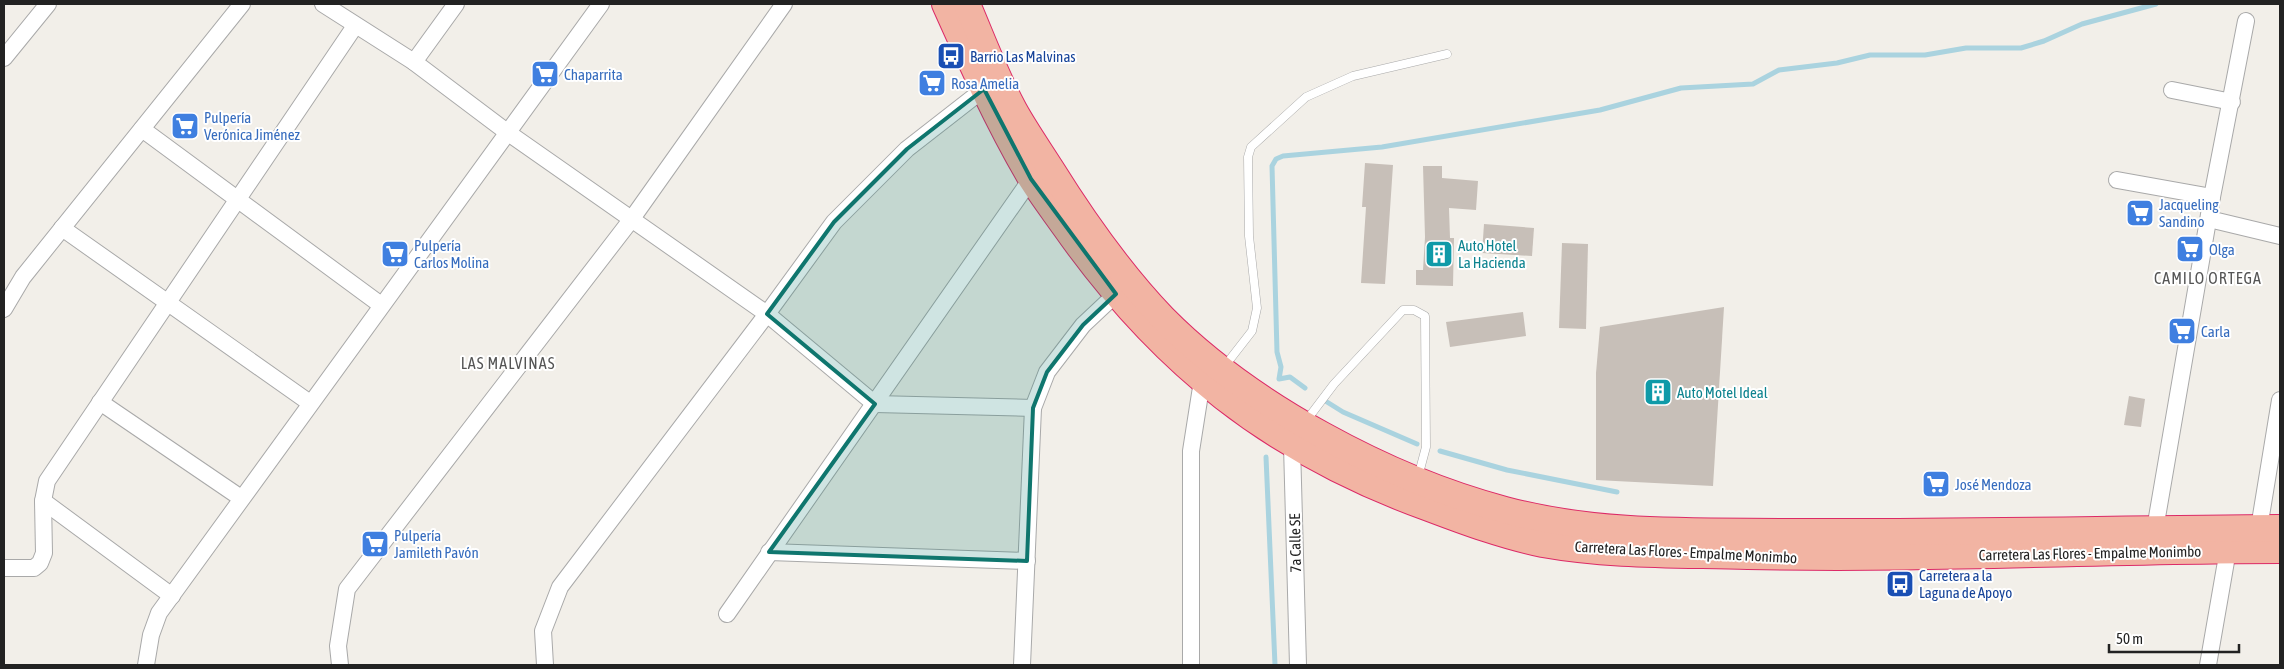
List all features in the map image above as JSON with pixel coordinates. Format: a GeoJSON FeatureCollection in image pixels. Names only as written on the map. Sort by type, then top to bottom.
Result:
{"type":"FeatureCollection","features":[{"type":"Feature","properties":{"kind":"highway","name":"Carretera Las Flores - Empalme Monimbo"},"geometry":{"type":"LineString","coordinates":[[945,4],[984,89],[1032,179],[1116,294],[1148,330],[1213,375]]}},
{"type":"Feature","properties":{"kind":"highway","name":"Carretera Las Flores - Empalme Monimbo"},"geometry":{"type":"LineString","coordinates":[[967,4],[1013,109],[1089,228],[1163,318],[1194,346],[1213,375],[1244,414],[1298,435],[1390,495],[1468,522],[1543,544],[1591,549],[1836,558],[2280,550]]}},
{"type":"Feature","properties":{"kind":"highway","name":"Carretera Las Flores - Empalme Monimbo"},"geometry":{"type":"LineString","coordinates":[[1298,435],[1327,437],[1418,479],[1506,510],[1550,519],[1632,530],[1881,532],[2270,528]]}},
{"type":"Feature","properties":{"kind":"street"},"geometry":{"type":"LineString","coordinates":[[4,58],[35,12],[48,4]]}},
{"type":"Feature","properties":{"kind":"street"},"geometry":{"type":"LineString","coordinates":[[4,310],[23,277],[242,4]]}},
{"type":"Feature","properties":{"kind":"street"},"geometry":{"type":"LineString","coordinates":[[323,4],[414,62],[507,132],[767,314],[875,404],[1033,408]]}},
{"type":"Feature","properties":{"kind":"street"},"geometry":{"type":"LineString","coordinates":[[414,62],[456,4]]}},
{"type":"Feature","properties":{"kind":"street"},"geometry":{"type":"LineString","coordinates":[[146,665],[151,635],[159,613],[601,4]]}},
{"type":"Feature","properties":{"kind":"street"},"geometry":{"type":"LineString","coordinates":[[340,665],[338,646],[347,589],[631,220],[784,4]]}},
{"type":"Feature","properties":{"kind":"street"},"geometry":{"type":"LineString","coordinates":[[2155,529],[2212,198],[2232,102],[2246,21]]}},
{"type":"Feature","properties":{"kind":"street"},"geometry":{"type":"LineString","coordinates":[[4,568],[34,568],[40,563],[44,553],[42,501],[47,481],[355,26]]}},
{"type":"Feature","properties":{"kind":"street"},"geometry":{"type":"LineString","coordinates":[[545,665],[543,631],[560,587],[767,314],[834,222],[907,149],[984,89]]}},
{"type":"Feature","properties":{"kind":"street"},"geometry":{"type":"LineString","coordinates":[[2172,90],[2232,102]]}},
{"type":"Feature","properties":{"kind":"street"},"geometry":{"type":"LineString","coordinates":[[142,128],[381,305]]}},
{"type":"Feature","properties":{"kind":"street"},"geometry":{"type":"LineString","coordinates":[[727,614],[1032,179]]}},
{"type":"Feature","properties":{"kind":"street"},"geometry":{"type":"LineString","coordinates":[[2117,180],[2212,198]]}},
{"type":"Feature","properties":{"kind":"street"},"geometry":{"type":"LineString","coordinates":[[2209,218],[2280,236]]}},
{"type":"Feature","properties":{"kind":"street"},"geometry":{"type":"LineString","coordinates":[[62,228],[310,403]]}},
{"type":"Feature","properties":{"kind":"street"},"geometry":{"type":"LineString","coordinates":[[1022,665],[1033,408],[1047,372],[1083,326],[1116,294]]}},
{"type":"Feature","properties":{"kind":"street"},"geometry":{"type":"LineString","coordinates":[[1191,665],[1191,451],[1213,375]]}},
{"type":"Feature","properties":{"kind":"street"},"geometry":{"type":"LineString","coordinates":[[2270,528],[2280,400]]}},
{"type":"Feature","properties":{"kind":"street"},"geometry":{"type":"LineString","coordinates":[[100,402],[241,498]]}},
{"type":"Feature","properties":{"kind":"street","name":"7a Calle SE"},"geometry":{"type":"LineString","coordinates":[[1298,435],[1298,665]]}},
{"type":"Feature","properties":{"kind":"street"},"geometry":{"type":"LineString","coordinates":[[42,501],[172,596]]}},
{"type":"Feature","properties":{"kind":"street"},"geometry":{"type":"LineString","coordinates":[[2208,665],[2228,550]]}},
{"type":"Feature","properties":{"kind":"street"},"geometry":{"type":"LineString","coordinates":[[769,552],[1027,562]]}},
{"type":"Feature","properties":{"kind":"lane"},"geometry":{"type":"LineString","coordinates":[[1213,375],[1252,331],[1257,308],[1250,236],[1248,157],[1251,147],[1306,97],[1354,76],[1447,54]]}},
{"type":"Feature","properties":{"kind":"lane"},"geometry":{"type":"LineString","coordinates":[[1298,435],[1334,384],[1403,310],[1420,312],[1424,316],[1426,447],[1418,479]]}},
{"type":"Feature","properties":{"kind":"highlighted area"},"geometry":{"type":"Polygon","coordinates":[[[984,89],[1031,179],[1116,294],[1083,325],[1047,372],[1033,408],[1027,561],[769,552],[875,404],[767,314],[834,222],[907,149],[984,89]]]}},
{"type":"Feature","properties":{"kind":"building"},"geometry":{"type":"Polygon","coordinates":[[[1365,163],[1393,165],[1385,284],[1361,283],[1366,207],[1362,207],[1365,163]]]}},
{"type":"Feature","properties":{"kind":"building"},"geometry":{"type":"Polygon","coordinates":[[[1423,166],[1442,166],[1442,178],[1478,181],[1476,210],[1449,208],[1450,238],[1454,238],[1453,286],[1416,285],[1416,270],[1423,270],[1425,237],[1423,166]]]}},
{"type":"Feature","properties":{"kind":"building"},"geometry":{"type":"Polygon","coordinates":[[[1484,224],[1534,228],[1532,256],[1482,253],[1484,224]]]}},
{"type":"Feature","properties":{"kind":"building"},"geometry":{"type":"Polygon","coordinates":[[[1562,243],[1588,244],[1586,329],[1559,328],[1562,243]]]}},
{"type":"Feature","properties":{"kind":"building","name":"Auto Motel Ideal"},"geometry":{"type":"Polygon","coordinates":[[[1724,307],[1713,486],[1596,480],[1596,373],[1600,327],[1724,307]]]}},
{"type":"Feature","properties":{"kind":"building"},"geometry":{"type":"Polygon","coordinates":[[[1523,312],[1526,336],[1450,347],[1446,322],[1523,312]]]}},
{"type":"Feature","properties":{"kind":"building"},"geometry":{"type":"Polygon","coordinates":[[[2129,396],[2145,399],[2141,427],[2124,425],[2129,396]]]}},
{"type":"Feature","properties":{"kind":"waterway"},"geometry":{"type":"LineString","coordinates":[[1305,388],[1290,377],[1279,379],[1281,367],[1277,352],[1272,166],[1276,159],[1283,156],[1382,147],[1600,110],[1681,88],[1753,84],[1779,70],[1837,63],[1870,55],[1925,55],[1966,48],[2021,48],[2044,41],[2082,24],[2156,4]]}},
{"type":"Feature","properties":{"kind":"waterway"},"geometry":{"type":"LineString","coordinates":[[1327,402],[1343,412],[1417,444]]}},
{"type":"Feature","properties":{"kind":"waterway"},"geometry":{"type":"LineString","coordinates":[[1440,451],[1507,470],[1617,492]]}},
{"type":"Feature","properties":{"kind":"waterway"},"geometry":{"type":"LineString","coordinates":[[1266,457],[1275,665]]}},
{"type":"Feature","properties":{"kind":"place","name":"Barrio Las Malvinas"},"geometry":{"type":"Point","coordinates":[951,56]}},
{"type":"Feature","properties":{"kind":"place","name":"Chaparrita"},"geometry":{"type":"Point","coordinates":[545,74]}},
{"type":"Feature","properties":{"kind":"place","name":"Rosa Amelia"},"geometry":{"type":"Point","coordinates":[932,83]}},
{"type":"Feature","properties":{"kind":"place","name":"Pulpería Verónica Jiménez"},"geometry":{"type":"Point","coordinates":[185,126]}},
{"type":"Feature","properties":{"kind":"place","name":"Jacqueling Sandino"},"geometry":{"type":"Point","coordinates":[2140,213]}},
{"type":"Feature","properties":{"kind":"place","name":"Olga"},"geometry":{"type":"Point","coordinates":[2190,249]}},
{"type":"Feature","properties":{"kind":"place","name":"Pulpería Carlos Molina"},"geometry":{"type":"Point","coordinates":[395,254]}},
{"type":"Feature","properties":{"kind":"place","name":"Auto Hotel La Hacienda"},"geometry":{"type":"Point","coordinates":[1439,254]}},
{"type":"Feature","properties":{"kind":"place","name":"Carla"},"geometry":{"type":"Point","coordinates":[2182,331]}},
{"type":"Feature","properties":{"kind":"place","name":"Auto Motel Ideal"},"geometry":{"type":"Point","coordinates":[1658,392]}},
{"type":"Feature","properties":{"kind":"place","name":"José Mendoza"},"geometry":{"type":"Point","coordinates":[1936,484]}},
{"type":"Feature","properties":{"kind":"place","name":"Pulpería Jamileth Pavón"},"geometry":{"type":"Point","coordinates":[375,544]}},
{"type":"Feature","properties":{"kind":"place","name":"Carretera a la Laguna de Apoyo"},"geometry":{"type":"Point","coordinates":[1900,584]}},
{"type":"Feature","properties":{"kind":"district","name":"CAMILO ORTEGA"},"geometry":{"type":"Point","coordinates":[2208,278]}},
{"type":"Feature","properties":{"kind":"district","name":"LAS MALVINAS"},"geometry":{"type":"Point","coordinates":[508,363]}}]}
